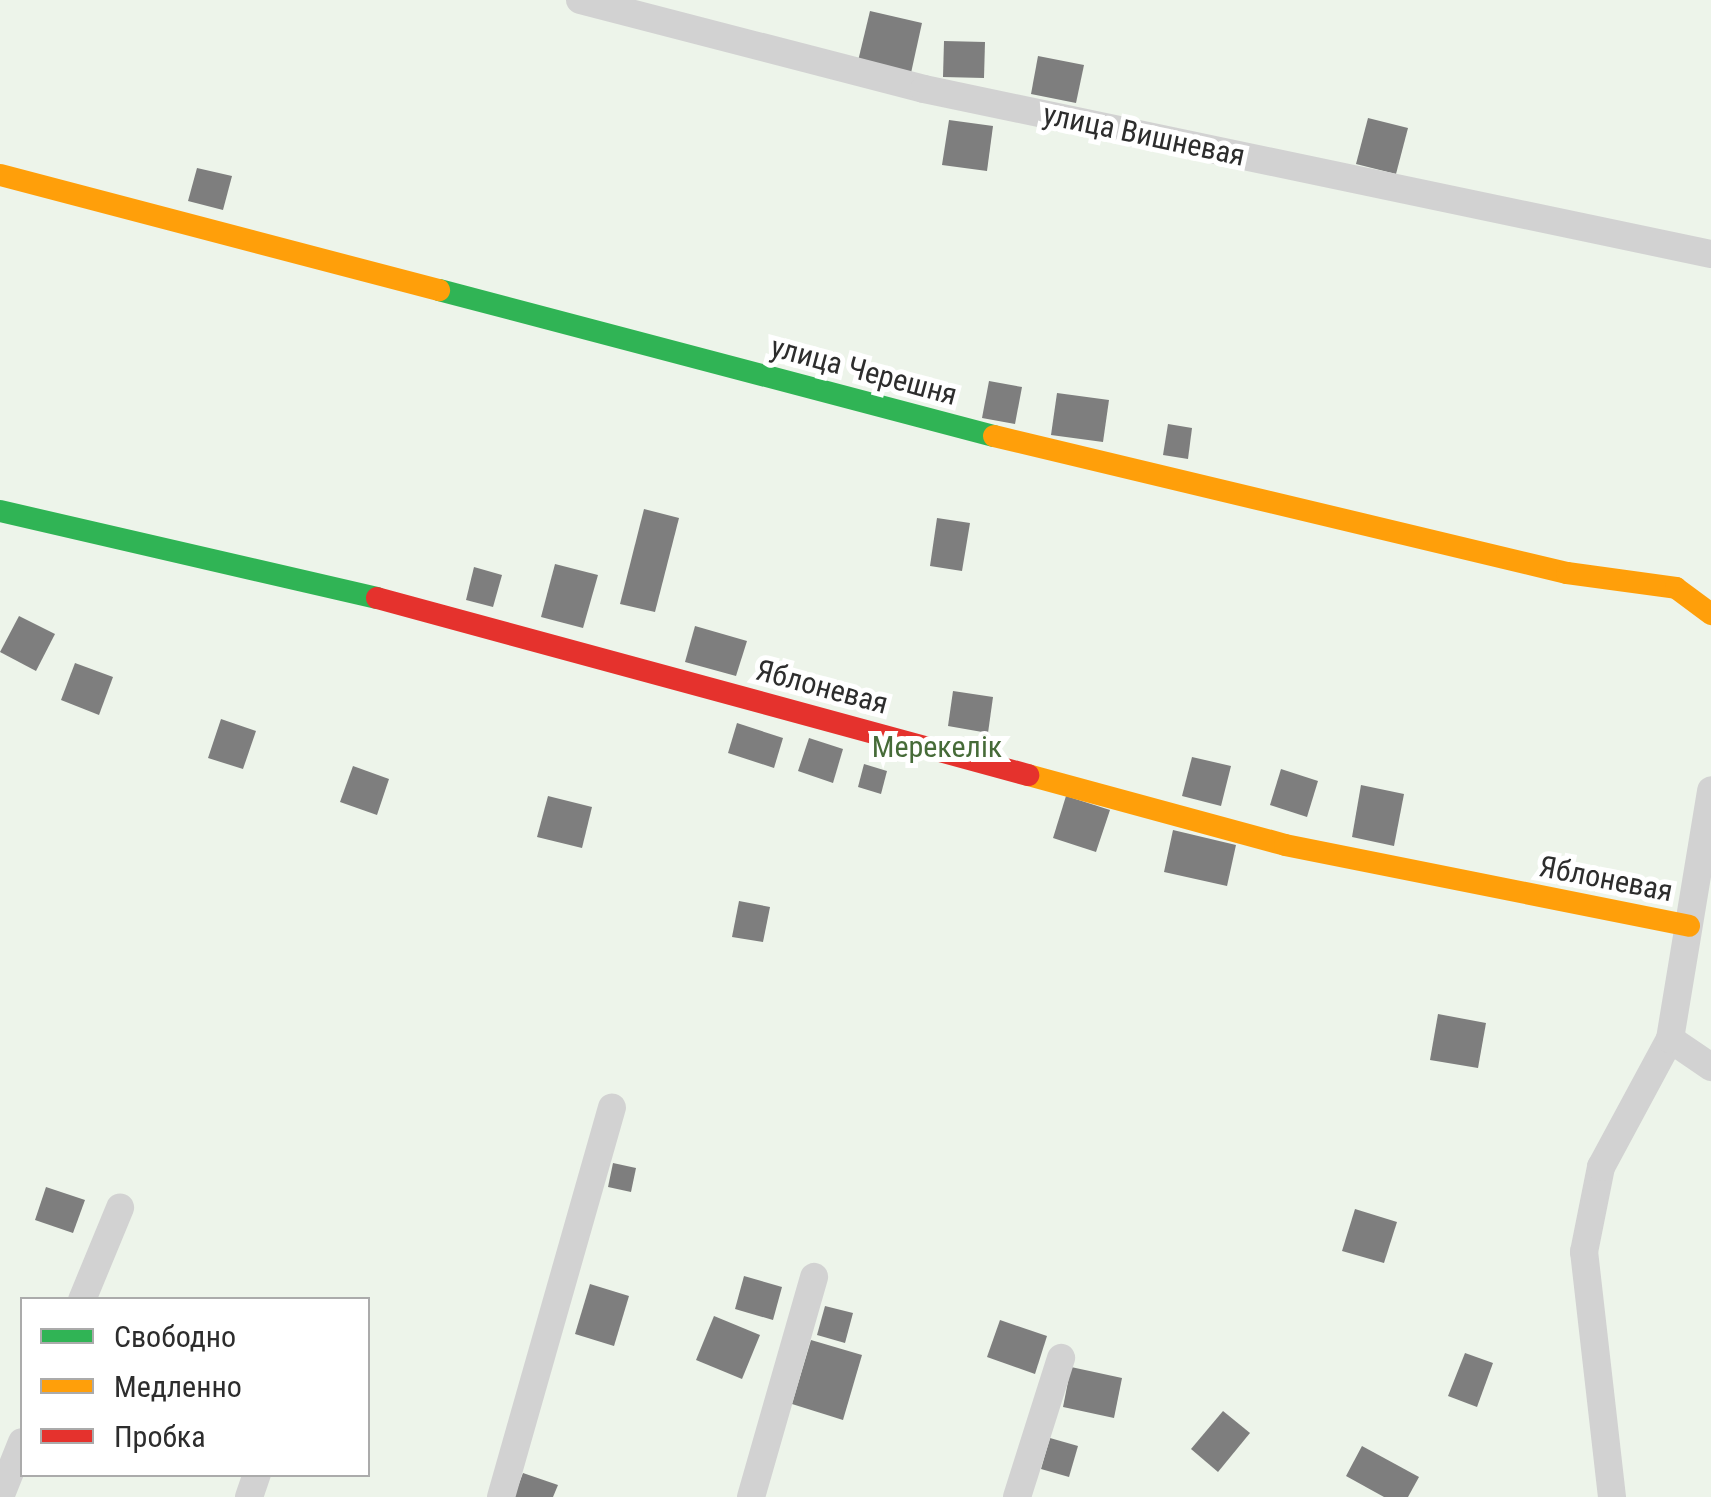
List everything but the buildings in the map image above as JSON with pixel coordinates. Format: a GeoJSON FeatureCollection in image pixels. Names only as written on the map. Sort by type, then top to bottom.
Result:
{"type":"FeatureCollection","features":[{"type":"Feature","properties":{"kind":"street","name":"улица Вишневая"},"geometry":{"type":"LineString","coordinates":[[580,0],[924,88],[1711,254]]}},
{"type":"Feature","properties":{"kind":"street","name":"улица Черешня"},"geometry":{"type":"LineString","coordinates":[[0,175],[1096,463],[1160,470],[1567,573],[1676,588],[1711,614]]}},
{"type":"Feature","properties":{"kind":"street","name":"Яблоневая"},"geometry":{"type":"LineString","coordinates":[[0,511],[400,603],[1286,845],[1689,926]]}},
{"type":"Feature","properties":{"kind":"street"},"geometry":{"type":"LineString","coordinates":[[1612,1497],[1584,1252],[1601,1167],[1670,1039],[1711,790]]}},
{"type":"Feature","properties":{"kind":"street"},"geometry":{"type":"LineString","coordinates":[[1670,1039],[1711,1068]]}},
{"type":"Feature","properties":{"kind":"street"},"geometry":{"type":"LineString","coordinates":[[501,1497],[612,1108]]}},
{"type":"Feature","properties":{"kind":"street"},"geometry":{"type":"LineString","coordinates":[[83,1297],[120,1208]]}},
{"type":"Feature","properties":{"kind":"street"},"geometry":{"type":"LineString","coordinates":[[751,1497],[814,1277]]}},
{"type":"Feature","properties":{"kind":"street"},"geometry":{"type":"LineString","coordinates":[[1017,1497],[1061,1358]]}},
{"type":"Feature","properties":{"kind":"street"},"geometry":{"type":"LineString","coordinates":[[0,1497],[20,1447]]}},
{"type":"Feature","properties":{"kind":"green space","name":"Мерекелік"},"geometry":{"type":"Polygon","coordinates":[[[0,0],[1711,0],[1711,1497],[0,1497],[0,0]]]}},
{"type":"Feature","properties":{"kind":"traffic: fast"},"geometry":{"type":"LineString","coordinates":[[439,290],[994,436]]}},
{"type":"Feature","properties":{"kind":"traffic: fast"},"geometry":{"type":"LineString","coordinates":[[0,511],[377,598]]}},
{"type":"Feature","properties":{"kind":"traffic: slow"},"geometry":{"type":"LineString","coordinates":[[0,175],[439,290]]}},
{"type":"Feature","properties":{"kind":"traffic: slow"},"geometry":{"type":"LineString","coordinates":[[994,436],[1567,573],[1676,588],[1711,614]]}},
{"type":"Feature","properties":{"kind":"traffic: slow"},"geometry":{"type":"LineString","coordinates":[[1028,775],[1285,845],[1689,926]]}},
{"type":"Feature","properties":{"kind":"traffic: jam"},"geometry":{"type":"LineString","coordinates":[[377,598],[1028,775]]}}]}
